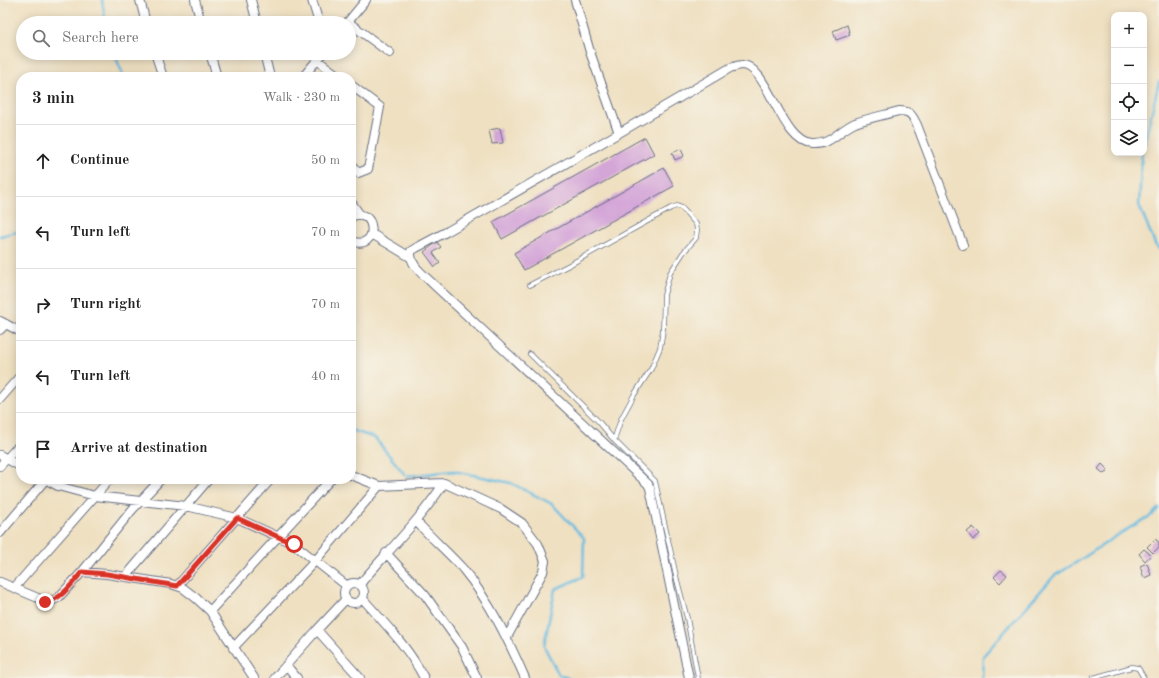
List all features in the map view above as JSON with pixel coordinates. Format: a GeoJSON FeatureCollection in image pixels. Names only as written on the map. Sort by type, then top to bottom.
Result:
{"type":"FeatureCollection","features":[{"type":"Feature","properties":{"kind":"street"},"geometry":{"type":"LineString","coordinates":[[140,0],[144,16]]}},
{"type":"Feature","properties":{"kind":"street"},"geometry":{"type":"LineString","coordinates":[[195,0],[199,16]]}},
{"type":"Feature","properties":{"kind":"street"},"geometry":{"type":"LineString","coordinates":[[251,0],[254,16]]}},
{"type":"Feature","properties":{"kind":"street"},"geometry":{"type":"LineString","coordinates":[[312,0],[317,16]]}},
{"type":"Feature","properties":{"kind":"street"},"geometry":{"type":"LineString","coordinates":[[353,16],[366,0]]}},
{"type":"Feature","properties":{"kind":"street"},"geometry":{"type":"LineString","coordinates":[[575,0],[590,52],[619,133]]}},
{"type":"Feature","properties":{"kind":"street"},"geometry":{"type":"LineString","coordinates":[[356,29],[390,53]]}},
{"type":"Feature","properties":{"kind":"street"},"geometry":{"type":"LineString","coordinates":[[157,60],[161,72]]}},
{"type":"Feature","properties":{"kind":"street"},"geometry":{"type":"LineString","coordinates":[[212,60],[216,72]]}},
{"type":"Feature","properties":{"kind":"street"},"geometry":{"type":"LineString","coordinates":[[266,60],[269,72]]}},
{"type":"Feature","properties":{"kind":"street"},"geometry":{"type":"LineString","coordinates":[[307,72],[317,60],[333,72]]}},
{"type":"Feature","properties":{"kind":"street"},"geometry":{"type":"LineString","coordinates":[[689,678],[648,484],[432,283],[413,264],[410,257],[411,251],[730,68],[742,64],[753,69],[760,76],[787,126],[800,139],[810,144],[824,144],[854,123],[899,111],[906,111],[911,114],[917,125],[963,245]]}},
{"type":"Feature","properties":{"kind":"street"},"geometry":{"type":"LineString","coordinates":[[356,89],[380,106],[368,169],[358,173],[356,170]]}},
{"type":"Feature","properties":{"kind":"street"},"geometry":{"type":"LineString","coordinates":[[356,209],[360,215]]}},
{"type":"Feature","properties":{"kind":"street"},"geometry":{"type":"LineString","coordinates":[[356,216],[360,215],[366,217],[370,221],[372,227],[372,234],[368,239],[363,242],[356,243]]}},
{"type":"Feature","properties":{"kind":"street"},"geometry":{"type":"LineString","coordinates":[[372,234],[410,257]]}},
{"type":"Feature","properties":{"kind":"street"},"geometry":{"type":"LineString","coordinates":[[2,325],[16,330]]}},
{"type":"Feature","properties":{"kind":"street"},"geometry":{"type":"LineString","coordinates":[[0,399],[16,381]]}},
{"type":"Feature","properties":{"kind":"street"},"geometry":{"type":"LineString","coordinates":[[0,466],[3,457],[16,447]]}},
{"type":"Feature","properties":{"kind":"street"},"geometry":{"type":"LineString","coordinates":[[3,457],[16,464]]}},
{"type":"Feature","properties":{"kind":"street"},"geometry":{"type":"LineString","coordinates":[[356,477],[379,486],[444,483],[501,508],[522,523],[538,544],[545,561],[543,572],[507,637]]}},
{"type":"Feature","properties":{"kind":"street"},"geometry":{"type":"LineString","coordinates":[[360,584],[416,521],[444,483]]}},
{"type":"Feature","properties":{"kind":"street"},"geometry":{"type":"LineString","coordinates":[[0,534],[42,484]]}},
{"type":"Feature","properties":{"kind":"street"},"geometry":{"type":"LineString","coordinates":[[55,484],[95,496],[186,506],[237,518],[294,544],[347,586]]}},
{"type":"Feature","properties":{"kind":"street"},"geometry":{"type":"LineString","coordinates":[[14,588],[106,484]]}},
{"type":"Feature","properties":{"kind":"street"},"geometry":{"type":"LineString","coordinates":[[0,582],[45,602],[58,598],[82,572],[132,510],[156,484]]}},
{"type":"Feature","properties":{"kind":"street"},"geometry":{"type":"LineString","coordinates":[[125,577],[205,484]]}},
{"type":"Feature","properties":{"kind":"street"},"geometry":{"type":"LineString","coordinates":[[177,586],[267,484]]}},
{"type":"Feature","properties":{"kind":"street"},"geometry":{"type":"LineString","coordinates":[[210,611],[326,484]]}},
{"type":"Feature","properties":{"kind":"street"},"geometry":{"type":"LineString","coordinates":[[233,648],[316,560],[379,486]]}},
{"type":"Feature","properties":{"kind":"street"},"geometry":{"type":"LineString","coordinates":[[416,521],[463,570],[488,604],[507,637],[525,678]]}},
{"type":"Feature","properties":{"kind":"street"},"geometry":{"type":"LineString","coordinates":[[386,553],[425,594],[462,647],[477,678]]}},
{"type":"Feature","properties":{"kind":"street"},"geometry":{"type":"LineString","coordinates":[[82,572],[125,577],[184,588],[210,611],[254,678]]}},
{"type":"Feature","properties":{"kind":"street"},"geometry":{"type":"LineString","coordinates":[[346,599],[344,592],[347,586],[354,582],[362,586],[364,592],[363,599],[394,634],[418,667],[424,678]]}},
{"type":"Feature","properties":{"kind":"street"},"geometry":{"type":"LineString","coordinates":[[346,599],[355,603],[363,599]]}},
{"type":"Feature","properties":{"kind":"street"},"geometry":{"type":"LineString","coordinates":[[275,678],[346,599]]}},
{"type":"Feature","properties":{"kind":"street"},"geometry":{"type":"LineString","coordinates":[[317,630],[360,678]]}},
{"type":"Feature","properties":{"kind":"street"},"geometry":{"type":"LineString","coordinates":[[286,665],[297,678]]}},
{"type":"Feature","properties":{"kind":"lane"},"geometry":{"type":"LineString","coordinates":[[530,285],[671,208],[677,206],[682,208],[696,224],[696,238],[683,253],[670,272],[664,295],[660,348],[651,369],[621,418],[614,440]]}},
{"type":"Feature","properties":{"kind":"lane"},"geometry":{"type":"LineString","coordinates":[[530,354],[599,422],[614,440],[655,481],[687,618],[698,678]]}},
{"type":"Feature","properties":{"kind":"lane"},"geometry":{"type":"LineString","coordinates":[[1093,678],[1132,667],[1138,668],[1144,678]]}},
{"type":"Feature","properties":{"kind":"building"},"geometry":{"type":"Polygon","coordinates":[[[847,25],[850,35],[836,40],[833,31],[847,25]]]}},
{"type":"Feature","properties":{"kind":"building"},"geometry":{"type":"Polygon","coordinates":[[[500,128],[503,143],[492,144],[489,130],[500,128]]]}},
{"type":"Feature","properties":{"kind":"building"},"geometry":{"type":"Polygon","coordinates":[[[645,137],[654,154],[502,239],[493,222],[645,137]]]}},
{"type":"Feature","properties":{"kind":"building"},"geometry":{"type":"Polygon","coordinates":[[[681,149],[684,156],[675,160],[672,153],[681,149]]]}},
{"type":"Feature","properties":{"kind":"building"},"geometry":{"type":"Polygon","coordinates":[[[664,168],[674,186],[524,270],[514,253],[664,168]]]}},
{"type":"Feature","properties":{"kind":"building"},"geometry":{"type":"Polygon","coordinates":[[[437,242],[441,247],[433,253],[440,263],[435,267],[424,252],[437,242]]]}},
{"type":"Feature","properties":{"kind":"building"},"geometry":{"type":"Polygon","coordinates":[[[1102,464],[1108,470],[1104,474],[1098,469],[1102,464]]]}},
{"type":"Feature","properties":{"kind":"building"},"geometry":{"type":"Polygon","coordinates":[[[973,527],[980,534],[973,540],[967,532],[973,527]]]}},
{"type":"Feature","properties":{"kind":"building"},"geometry":{"type":"Polygon","coordinates":[[[1155,539],[1159,542],[1159,547],[1153,553],[1147,547],[1155,539]]]}},
{"type":"Feature","properties":{"kind":"building"},"geometry":{"type":"Polygon","coordinates":[[[1144,549],[1151,555],[1145,561],[1139,554],[1144,549]]]}},
{"type":"Feature","properties":{"kind":"building"},"geometry":{"type":"Polygon","coordinates":[[[1147,563],[1151,575],[1144,578],[1140,566],[1147,563]]]}},
{"type":"Feature","properties":{"kind":"building"},"geometry":{"type":"Polygon","coordinates":[[[1001,570],[1007,575],[1000,583],[994,577],[1001,570]]]}},
{"type":"Feature","properties":{"kind":"waterway"},"geometry":{"type":"LineString","coordinates":[[102,0],[105,16]]}},
{"type":"Feature","properties":{"kind":"waterway"},"geometry":{"type":"LineString","coordinates":[[117,60],[122,72]]}},
{"type":"Feature","properties":{"kind":"waterway"},"geometry":{"type":"LineString","coordinates":[[1147,132],[1159,82]]}},
{"type":"Feature","properties":{"kind":"waterway"},"geometry":{"type":"LineString","coordinates":[[1142,156],[1139,205],[1155,244],[1159,249]]}},
{"type":"Feature","properties":{"kind":"waterway"},"geometry":{"type":"LineString","coordinates":[[0,236],[16,232]]}},
{"type":"Feature","properties":{"kind":"waterway"},"geometry":{"type":"LineString","coordinates":[[356,432],[375,438],[406,476],[454,471],[511,483],[552,504],[584,538],[583,577],[555,589],[544,646],[559,675],[568,678]]}},
{"type":"Feature","properties":{"kind":"waterway"},"geometry":{"type":"LineString","coordinates":[[982,678],[983,656],[1054,576],[1152,515],[1159,508]]}},
{"type":"Feature","properties":{"kind":"route"},"geometry":{"type":"LineString","coordinates":[[45,602],[58,598],[82,572],[107,574],[177,586],[237,518],[294,544]]}}]}
